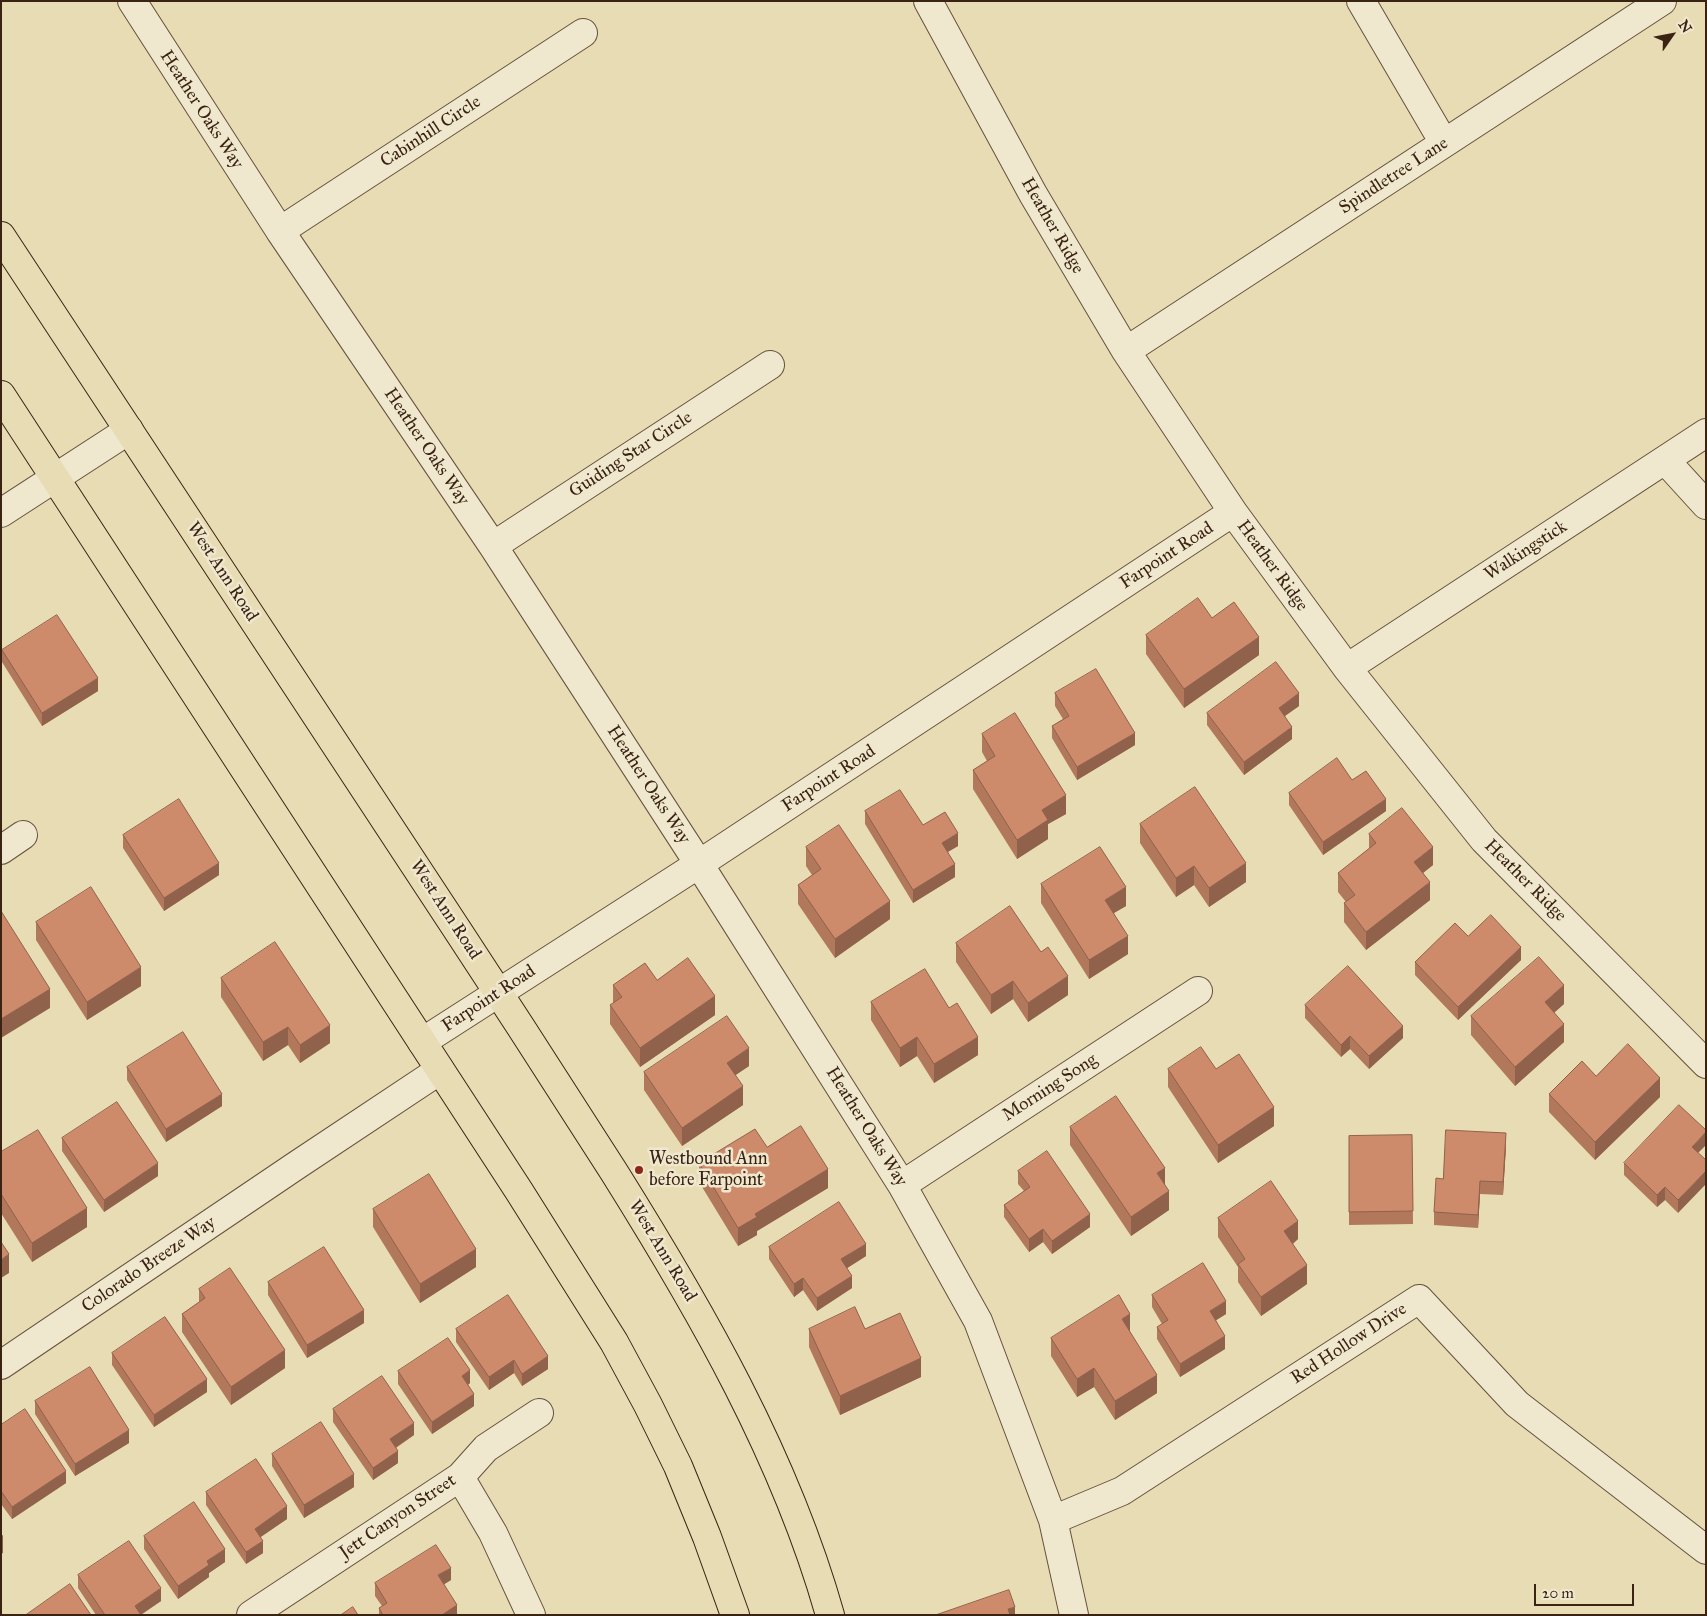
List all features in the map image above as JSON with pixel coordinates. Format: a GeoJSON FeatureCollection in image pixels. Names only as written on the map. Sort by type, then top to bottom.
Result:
{"type":"FeatureCollection","features":[{"type":"Feature","properties":{"kind":"main road","name":"West Ann Road"},"geometry":{"type":"LineString","coordinates":[[1,236],[499,993],[661,1248],[708,1328],[744,1397],[774,1462],[799,1524],[830,1615]]}},
{"type":"Feature","properties":{"kind":"main road"},"geometry":{"type":"LineString","coordinates":[[1,395],[422,1042],[609,1334],[644,1397],[678,1466],[736,1615]]}},
{"type":"Feature","properties":{"kind":"street","name":"Heather Oaks Way"},"geometry":{"type":"LineString","coordinates":[[132,1],[280,231],[493,546],[699,864],[902,1185],[978,1322],[1053,1520],[1074,1615]]}},
{"type":"Feature","properties":{"kind":"street","name":"Heather Ridge"},"geometry":{"type":"LineString","coordinates":[[928,1],[1033,194],[1126,351],[1234,512],[1347,668],[1484,840],[1706,1064]]}},
{"type":"Feature","properties":{"kind":"street"},"geometry":{"type":"LineString","coordinates":[[1361,1],[1444,143]]}},
{"type":"Feature","properties":{"kind":"street","name":"Spindletree Lane"},"geometry":{"type":"LineString","coordinates":[[1126,351],[1662,1]]}},
{"type":"Feature","properties":{"kind":"street","name":"Cabinhill Circle"},"geometry":{"type":"LineString","coordinates":[[280,231],[583,33]]}},
{"type":"Feature","properties":{"kind":"street","name":"Guiding Star Circle"},"geometry":{"type":"LineString","coordinates":[[493,546],[770,365]]}},
{"type":"Feature","properties":{"kind":"street"},"geometry":{"type":"LineString","coordinates":[[1,513],[129,430]]}},
{"type":"Feature","properties":{"kind":"street","name":"Walkingstick"},"geometry":{"type":"LineString","coordinates":[[1347,668],[1706,433]]}},
{"type":"Feature","properties":{"kind":"street"},"geometry":{"type":"LineString","coordinates":[[1665,460],[1706,505]]}},
{"type":"Feature","properties":{"kind":"street","name":"Farpoint Road"},"geometry":{"type":"LineString","coordinates":[[422,1042],[699,864],[1234,512]]}},
{"type":"Feature","properties":{"kind":"street","name":"Morning Song"},"geometry":{"type":"LineString","coordinates":[[902,1185],[1198,990]]}},
{"type":"Feature","properties":{"kind":"street","name":"Colorado Breeze Way"},"geometry":{"type":"LineString","coordinates":[[1,1365],[440,1070]]}},
{"type":"Feature","properties":{"kind":"street","name":"Red Hollow Drive"},"geometry":{"type":"LineString","coordinates":[[1053,1520],[1122,1490],[1419,1299],[1517,1404],[1706,1550]]}},
{"type":"Feature","properties":{"kind":"street","name":"Jett Canyon Street"},"geometry":{"type":"LineString","coordinates":[[251,1615],[460,1477],[486,1448],[540,1413]]}},
{"type":"Feature","properties":{"kind":"street"},"geometry":{"type":"LineString","coordinates":[[460,1477],[493,1534],[531,1615]]}},
{"type":"Feature","properties":{"kind":"building"},"geometry":{"type":"Polygon","coordinates":[[[1198,598],[1212,618],[1234,602],[1259,637],[1184,689],[1146,635],[1198,598]]]}},
{"type":"Feature","properties":{"kind":"building"},"geometry":{"type":"Polygon","coordinates":[[[57,615],[98,678],[42,713],[2,650],[57,615]]]}},
{"type":"Feature","properties":{"kind":"building"},"geometry":{"type":"Polygon","coordinates":[[[1276,662],[1299,693],[1279,708],[1292,727],[1244,762],[1207,713],[1276,662]]]}},
{"type":"Feature","properties":{"kind":"building"},"geometry":{"type":"Polygon","coordinates":[[[1096,669],[1135,733],[1077,767],[1052,726],[1069,716],[1055,693],[1096,669]]]}},
{"type":"Feature","properties":{"kind":"building"},"geometry":{"type":"Polygon","coordinates":[[[1015,713],[1066,795],[1042,810],[1048,820],[1017,840],[973,770],[995,756],[982,734],[1015,713]]]}},
{"type":"Feature","properties":{"kind":"building"},"geometry":{"type":"Polygon","coordinates":[[[1337,758],[1352,780],[1366,771],[1386,799],[1323,842],[1289,793],[1337,758]]]}},
{"type":"Feature","properties":{"kind":"building"},"geometry":{"type":"Polygon","coordinates":[[[1195,787],[1246,863],[1209,888],[1194,866],[1176,878],[1140,824],[1195,787]]]}},
{"type":"Feature","properties":{"kind":"building"},"geometry":{"type":"Polygon","coordinates":[[[900,790],[923,825],[945,812],[958,833],[942,843],[955,864],[913,890],[865,811],[900,790]]]}},
{"type":"Feature","properties":{"kind":"building"},"geometry":{"type":"Polygon","coordinates":[[[179,799],[219,863],[164,898],[123,835],[179,799]]]}},
{"type":"Feature","properties":{"kind":"building"},"geometry":{"type":"Polygon","coordinates":[[[1402,808],[1433,847],[1414,862],[1430,882],[1366,932],[1344,903],[1355,895],[1338,873],[1376,843],[1369,834],[1402,808]]]}},
{"type":"Feature","properties":{"kind":"building"},"geometry":{"type":"Polygon","coordinates":[[[839,825],[890,901],[835,939],[798,885],[821,869],[806,847],[839,825]]]}},
{"type":"Feature","properties":{"kind":"building"},"geometry":{"type":"Polygon","coordinates":[[[1100,847],[1126,887],[1105,900],[1128,936],[1089,960],[1041,884],[1100,847]]]}},
{"type":"Feature","properties":{"kind":"building"},"geometry":{"type":"Polygon","coordinates":[[[91,887],[141,967],[87,1002],[36,922],[91,887]]]}},
{"type":"Feature","properties":{"kind":"building"},"geometry":{"type":"Polygon","coordinates":[[[1010,906],[1041,952],[1048,947],[1068,976],[1028,1003],[1013,981],[991,995],[956,943],[1010,906]]]}},
{"type":"Feature","properties":{"kind":"building"},"geometry":{"type":"Polygon","coordinates":[[[1,911],[50,989],[1,1019],[1,911]]]}},
{"type":"Feature","properties":{"kind":"building"},"geometry":{"type":"Polygon","coordinates":[[[1491,915],[1521,947],[1458,1007],[1415,962],[1455,923],[1468,936],[1491,915]]]}},
{"type":"Feature","properties":{"kind":"building"},"geometry":{"type":"Polygon","coordinates":[[[275,942],[330,1025],[300,1045],[288,1027],[263,1042],[221,978],[275,942]]]}},
{"type":"Feature","properties":{"kind":"building"},"geometry":{"type":"Polygon","coordinates":[[[1539,957],[1564,985],[1545,1002],[1564,1024],[1515,1067],[1471,1016],[1539,957]]]}},
{"type":"Feature","properties":{"kind":"building"},"geometry":{"type":"Polygon","coordinates":[[[688,958],[715,996],[640,1048],[610,1005],[622,997],[613,985],[645,963],[657,980],[688,958]]]}},
{"type":"Feature","properties":{"kind":"building"},"geometry":{"type":"Polygon","coordinates":[[[1348,966],[1403,1026],[1369,1056],[1350,1036],[1341,1045],[1305,1005],[1348,966]]]}},
{"type":"Feature","properties":{"kind":"building"},"geometry":{"type":"Polygon","coordinates":[[[925,969],[949,1008],[957,1003],[978,1037],[934,1064],[917,1037],[900,1048],[871,1002],[925,969]]]}},
{"type":"Feature","properties":{"kind":"building"},"geometry":{"type":"Polygon","coordinates":[[[727,1016],[749,1048],[727,1063],[743,1086],[682,1128],[644,1072],[727,1016]]]}},
{"type":"Feature","properties":{"kind":"building"},"geometry":{"type":"Polygon","coordinates":[[[183,1032],[222,1094],[166,1129],[127,1067],[183,1032]]]}},
{"type":"Feature","properties":{"kind":"building"},"geometry":{"type":"Polygon","coordinates":[[[1628,1044],[1660,1078],[1595,1142],[1549,1094],[1582,1061],[1596,1076],[1628,1044]]]}},
{"type":"Feature","properties":{"kind":"building"},"geometry":{"type":"Polygon","coordinates":[[[1201,1047],[1216,1069],[1239,1054],[1274,1107],[1218,1145],[1168,1069],[1201,1047]]]}},
{"type":"Feature","properties":{"kind":"building"},"geometry":{"type":"Polygon","coordinates":[[[1116,1096],[1165,1168],[1157,1173],[1169,1191],[1131,1217],[1070,1127],[1116,1096]]]}},
{"type":"Feature","properties":{"kind":"building"},"geometry":{"type":"Polygon","coordinates":[[[117,1102],[158,1163],[104,1200],[62,1138],[117,1102]]]}},
{"type":"Feature","properties":{"kind":"building"},"geometry":{"type":"Polygon","coordinates":[[[1679,1105],[1706,1130],[1692,1147],[1706,1160],[1706,1171],[1678,1200],[1665,1187],[1657,1195],[1624,1163],[1679,1105]]]}},
{"type":"Feature","properties":{"kind":"building"},"geometry":{"type":"Polygon","coordinates":[[[801,1126],[828,1169],[755,1214],[757,1217],[738,1228],[699,1163],[755,1129],[767,1147],[801,1126]]]}},
{"type":"Feature","properties":{"kind":"building"},"geometry":{"type":"Polygon","coordinates":[[[38,1130],[87,1208],[32,1243],[1,1194],[1,1152],[38,1130]]]}},
{"type":"Feature","properties":{"kind":"building"},"geometry":{"type":"Polygon","coordinates":[[[1446,1130],[1506,1133],[1503,1182],[1480,1181],[1478,1215],[1434,1212],[1436,1178],[1443,1179],[1446,1130]]]}},
{"type":"Feature","properties":{"kind":"building"},"geometry":{"type":"Polygon","coordinates":[[[1412,1135],[1413,1211],[1349,1212],[1349,1136],[1412,1135]]]}},
{"type":"Feature","properties":{"kind":"building"},"geometry":{"type":"Polygon","coordinates":[[[1047,1151],[1090,1214],[1052,1241],[1043,1229],[1029,1239],[1004,1205],[1030,1187],[1018,1171],[1047,1151]]]}},
{"type":"Feature","properties":{"kind":"building"},"geometry":{"type":"Polygon","coordinates":[[[429,1174],[476,1249],[420,1284],[373,1209],[429,1174]]]}},
{"type":"Feature","properties":{"kind":"building"},"geometry":{"type":"Polygon","coordinates":[[[1271,1181],[1298,1221],[1284,1231],[1307,1265],[1261,1297],[1238,1264],[1245,1259],[1218,1218],[1271,1181]]]}},
{"type":"Feature","properties":{"kind":"building"},"geometry":{"type":"Polygon","coordinates":[[[839,1202],[866,1244],[841,1259],[852,1276],[817,1298],[803,1278],[794,1284],[769,1247],[839,1202]]]}},
{"type":"Feature","properties":{"kind":"building"},"geometry":{"type":"Polygon","coordinates":[[[1,1242],[9,1254],[1,1260],[1,1242]]]}},
{"type":"Feature","properties":{"kind":"building"},"geometry":{"type":"Polygon","coordinates":[[[324,1247],[364,1310],[307,1345],[268,1282],[324,1247]]]}},
{"type":"Feature","properties":{"kind":"building"},"geometry":{"type":"Polygon","coordinates":[[[1203,1263],[1226,1301],[1210,1311],[1225,1336],[1180,1364],[1157,1327],[1168,1320],[1152,1295],[1203,1263]]]}},
{"type":"Feature","properties":{"kind":"building"},"geometry":{"type":"Polygon","coordinates":[[[230,1268],[285,1350],[231,1387],[182,1314],[205,1298],[199,1289],[230,1268]]]}},
{"type":"Feature","properties":{"kind":"building"},"geometry":{"type":"Polygon","coordinates":[[[508,1295],[548,1356],[522,1374],[514,1360],[489,1377],[456,1329],[508,1295]]]}},
{"type":"Feature","properties":{"kind":"building"},"geometry":{"type":"Polygon","coordinates":[[[1119,1295],[1130,1314],[1122,1319],[1157,1375],[1115,1401],[1094,1368],[1077,1379],[1051,1338],[1119,1295]]]}},
{"type":"Feature","properties":{"kind":"building"},"geometry":{"type":"Polygon","coordinates":[[[855,1307],[865,1329],[900,1313],[921,1358],[840,1396],[809,1329],[855,1307]]]}},
{"type":"Feature","properties":{"kind":"building"},"geometry":{"type":"Polygon","coordinates":[[[165,1317],[207,1379],[154,1415],[112,1353],[165,1317]]]}},
{"type":"Feature","properties":{"kind":"building"},"geometry":{"type":"Polygon","coordinates":[[[448,1338],[470,1370],[462,1376],[474,1394],[432,1422],[398,1371],[448,1338]]]}},
{"type":"Feature","properties":{"kind":"building"},"geometry":{"type":"Polygon","coordinates":[[[90,1367],[129,1430],[75,1464],[35,1401],[90,1367]]]}},
{"type":"Feature","properties":{"kind":"building"},"geometry":{"type":"Polygon","coordinates":[[[382,1376],[414,1423],[390,1439],[398,1451],[373,1468],[333,1409],[382,1376]]]}},
{"type":"Feature","properties":{"kind":"building"},"geometry":{"type":"Polygon","coordinates":[[[25,1409],[66,1471],[12,1507],[1,1491],[1,1425],[25,1409]]]}},
{"type":"Feature","properties":{"kind":"building"},"geometry":{"type":"Polygon","coordinates":[[[321,1422],[354,1474],[304,1505],[272,1454],[321,1422]]]}},
{"type":"Feature","properties":{"kind":"building"},"geometry":{"type":"Polygon","coordinates":[[[256,1459],[287,1506],[255,1529],[263,1541],[246,1552],[206,1492],[256,1459]]]}},
{"type":"Feature","properties":{"kind":"building"},"geometry":{"type":"Polygon","coordinates":[[[194,1502],[225,1549],[207,1561],[209,1565],[178,1586],[144,1536],[194,1502]]]}},
{"type":"Feature","properties":{"kind":"building"},"geometry":{"type":"Polygon","coordinates":[[[129,1541],[161,1588],[135,1606],[141,1615],[105,1615],[78,1575],[129,1541]]]}},
{"type":"Feature","properties":{"kind":"building"},"geometry":{"type":"Polygon","coordinates":[[[436,1545],[451,1568],[438,1575],[457,1605],[442,1615],[383,1615],[379,1608],[387,1603],[375,1583],[436,1545]]]}},
{"type":"Feature","properties":{"kind":"building"},"geometry":{"type":"Polygon","coordinates":[[[70,1584],[91,1615],[26,1615],[70,1584]]]}},
{"type":"Feature","properties":{"kind":"building"},"geometry":{"type":"Polygon","coordinates":[[[1009,1590],[1015,1607],[1008,1609],[1010,1615],[936,1615],[1009,1590]]]}},
{"type":"Feature","properties":{"kind":"building"},"geometry":{"type":"Polygon","coordinates":[[[353,1607],[358,1615],[341,1615],[353,1607]]]}},
{"type":"Feature","properties":{"kind":"place","name":"Westbound Ann before Farpoint"},"geometry":{"type":"Point","coordinates":[639,1170]}}]}
